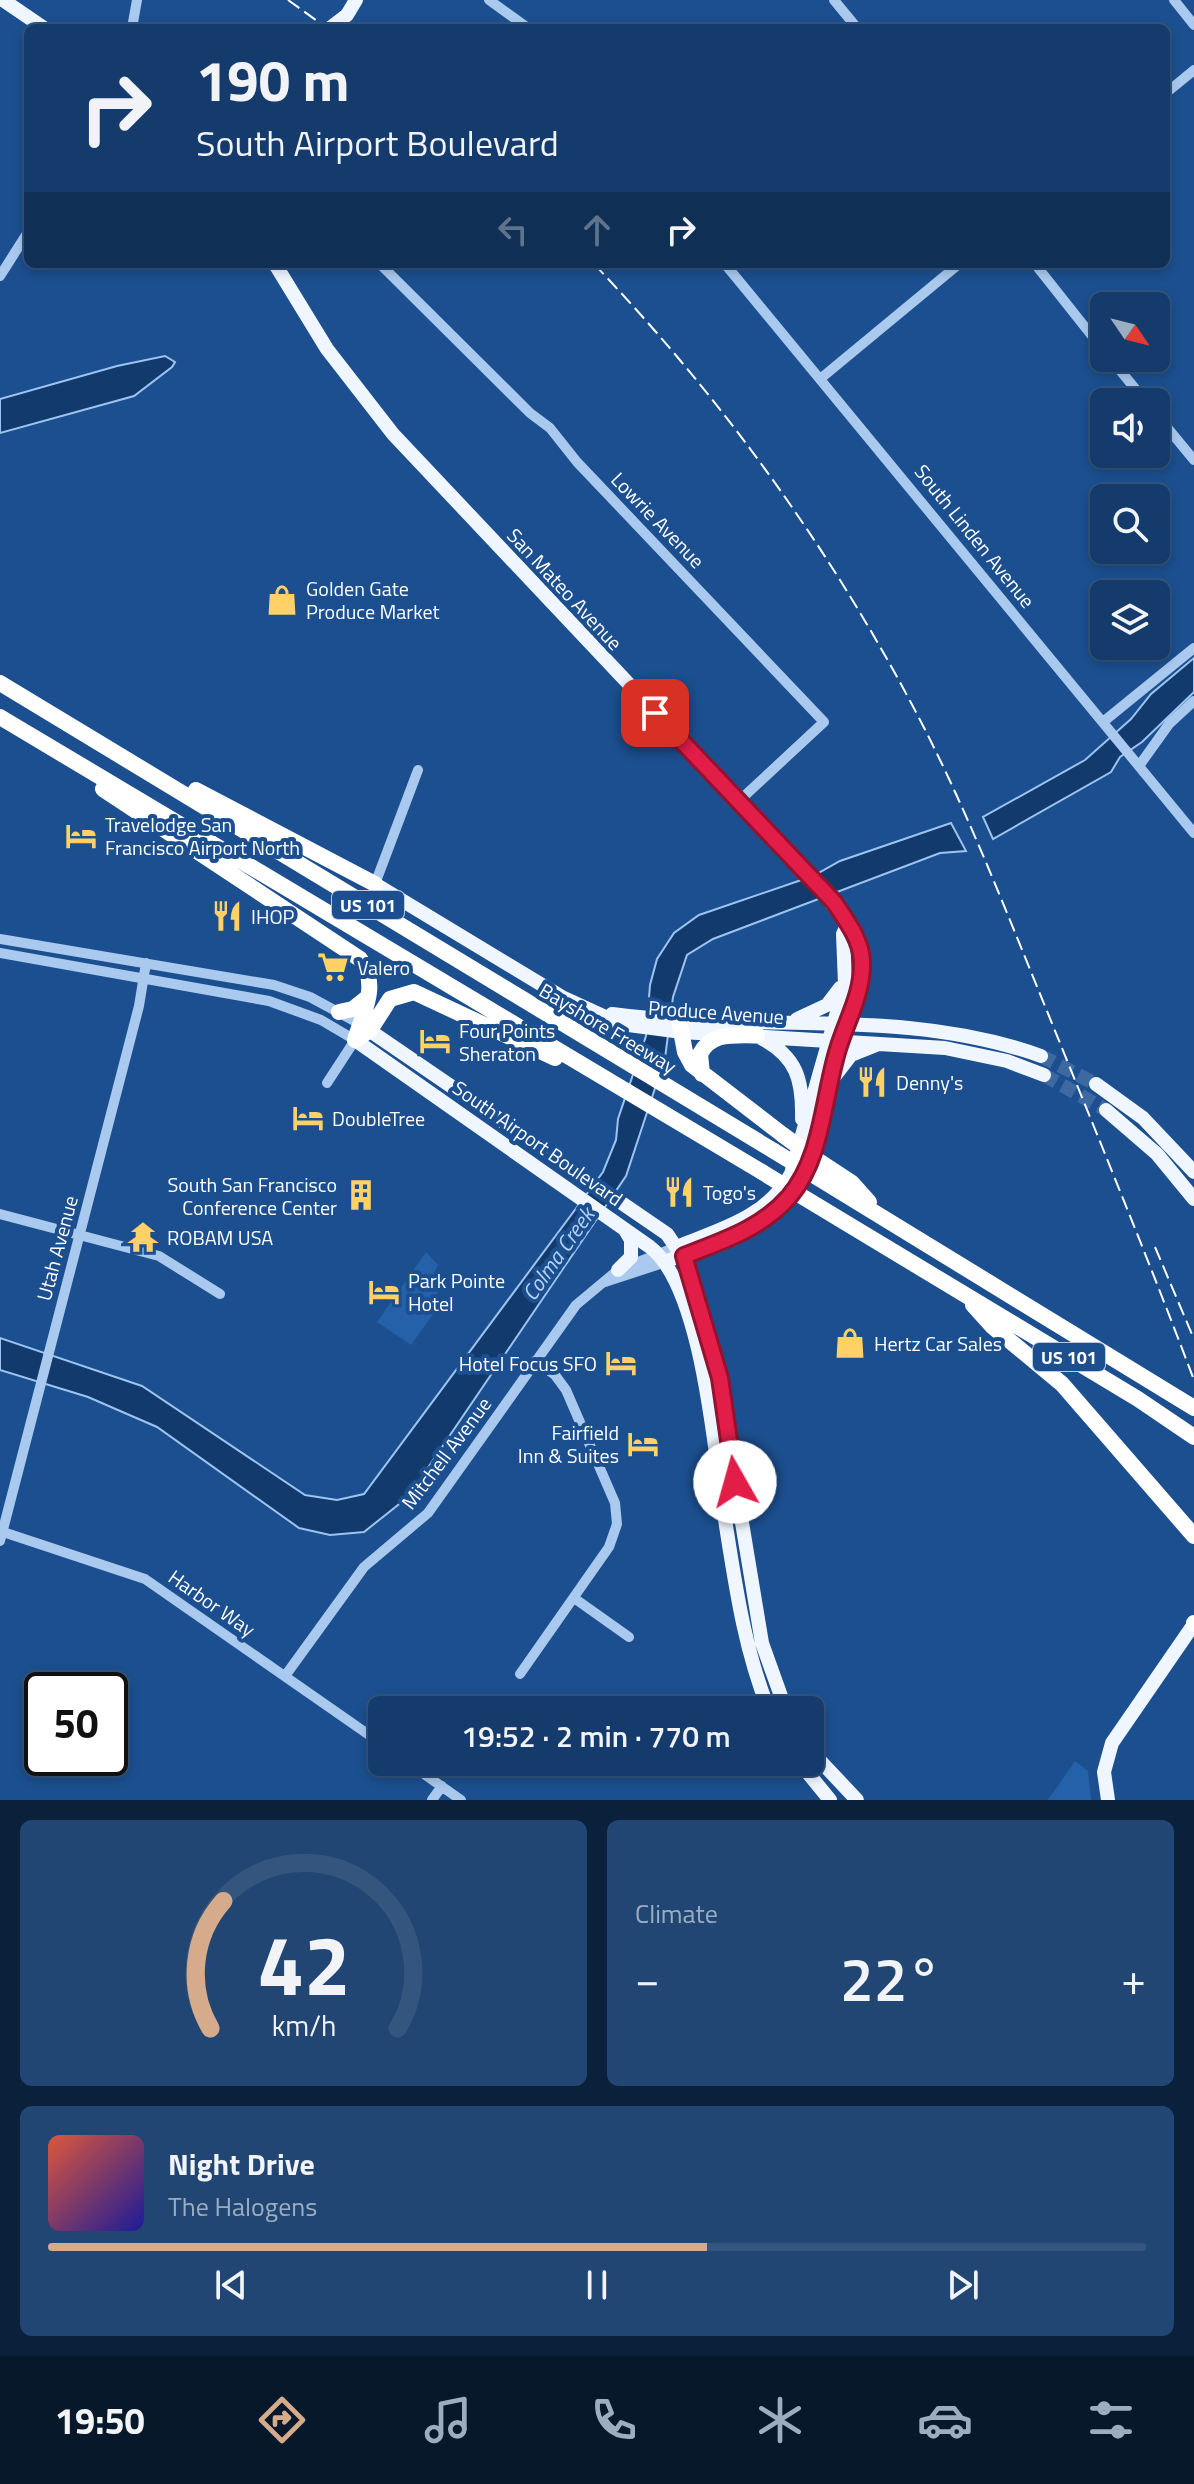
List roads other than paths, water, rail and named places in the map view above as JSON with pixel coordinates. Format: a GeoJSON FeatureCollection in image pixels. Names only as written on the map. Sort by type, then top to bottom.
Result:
{"type":"FeatureCollection","features":[{"type":"Feature","properties":{"kind":"highway","name":"Bayshore Freeway"},"geometry":{"type":"LineString","coordinates":[[0,683],[671,1090],[774,1151],[814,1167]]}},
{"type":"Feature","properties":{"kind":"highway","name":"US 101"},"geometry":{"type":"LineString","coordinates":[[0,717],[762,1172],[954,1288],[990,1316],[1145,1403],[1194,1437]]}},
{"type":"Feature","properties":{"kind":"highway"},"geometry":{"type":"LineString","coordinates":[[50,747],[143,818],[360,959],[369,973],[369,996],[362,1032]]}},
{"type":"Feature","properties":{"kind":"highway"},"geometry":{"type":"LineString","coordinates":[[113,751],[375,884]]}},
{"type":"Feature","properties":{"kind":"highway"},"geometry":{"type":"LineString","coordinates":[[362,1032],[390,999],[414,992],[615,1084]]}},
{"type":"Feature","properties":{"kind":"highway"},"geometry":{"type":"LineString","coordinates":[[339,1012],[353,1009],[369,996]]}},
{"type":"Feature","properties":{"kind":"highway"},"geometry":{"type":"LineString","coordinates":[[677,1025],[688,1059],[702,1074],[783,1135],[814,1167]]}},
{"type":"Feature","properties":{"kind":"highway"},"geometry":{"type":"LineString","coordinates":[[702,1074],[700,1054],[713,1038],[757,1035]]}},
{"type":"Feature","properties":{"kind":"highway","name":"US 101"},"geometry":{"type":"LineString","coordinates":[[814,1167],[852,1183],[881,1215],[1129,1365],[1194,1408]]}},
{"type":"Feature","properties":{"kind":"highway"},"geometry":{"type":"LineString","coordinates":[[990,1316],[1062,1384],[1194,1536]]}},
{"type":"Feature","properties":{"kind":"main road"},"geometry":{"type":"LineString","coordinates":[[3,0],[38,24]]}},
{"type":"Feature","properties":{"kind":"main road"},"geometry":{"type":"LineString","coordinates":[[335,24],[347,15],[356,0]]}},
{"type":"Feature","properties":{"kind":"main road","name":"San Mateo Avenue"},"geometry":{"type":"LineString","coordinates":[[277,268],[306,320],[379,418],[829,897],[860,951],[859,993],[837,1032]]}},
{"type":"Feature","properties":{"kind":"main road","name":"Produce Avenue"},"geometry":{"type":"LineString","coordinates":[[375,884],[547,988],[592,1011],[647,1023],[757,1035],[837,1032]]}},
{"type":"Feature","properties":{"kind":"main road"},"geometry":{"type":"LineString","coordinates":[[765,1696],[749,1646],[704,1384],[681,1292],[663,1258],[755,1226],[791,1195],[814,1150],[826,1096],[847,972],[843,934],[847,925]]}},
{"type":"Feature","properties":{"kind":"main road"},"geometry":{"type":"LineString","coordinates":[[793,1022],[827,1005],[847,972]]}},
{"type":"Feature","properties":{"kind":"main road"},"geometry":{"type":"LineString","coordinates":[[859,993],[866,1014],[894,1026]]}},
{"type":"Feature","properties":{"kind":"main road","name":"Produce Avenue"},"geometry":{"type":"LineString","coordinates":[[677,1025],[793,1022],[837,1032]]}},
{"type":"Feature","properties":{"kind":"main road"},"geometry":{"type":"LineString","coordinates":[[837,1032],[894,1026],[971,1036],[1041,1056]]}},
{"type":"Feature","properties":{"kind":"main road","name":"South Airport Boulevard"},"geometry":{"type":"LineString","coordinates":[[362,1032],[582,1174],[625,1204],[681,1251]]}},
{"type":"Feature","properties":{"kind":"main road","name":"South Airport Boulevard"},"geometry":{"type":"LineString","coordinates":[[362,1032],[663,1258]]}},
{"type":"Feature","properties":{"kind":"main road"},"geometry":{"type":"LineString","coordinates":[[837,1032],[968,1052],[1044,1075]]}},
{"type":"Feature","properties":{"kind":"main road"},"geometry":{"type":"LineString","coordinates":[[681,1251],[736,1223],[774,1199],[791,1174],[837,1032]]}},
{"type":"Feature","properties":{"kind":"main road"},"geometry":{"type":"LineString","coordinates":[[757,1035],[784,1051],[796,1067],[802,1089],[802,1139]]}},
{"type":"Feature","properties":{"kind":"main road"},"geometry":{"type":"LineString","coordinates":[[826,1096],[839,1069],[852,1054],[874,1045],[902,1043]]}},
{"type":"Feature","properties":{"kind":"main road"},"geometry":{"type":"LineString","coordinates":[[1096,1084],[1143,1118],[1194,1172]]}},
{"type":"Feature","properties":{"kind":"main road"},"geometry":{"type":"LineString","coordinates":[[1106,1110],[1157,1154],[1194,1199]]}},
{"type":"Feature","properties":{"kind":"main road"},"geometry":{"type":"LineString","coordinates":[[618,1224],[632,1248],[631,1257],[618,1270]]}},
{"type":"Feature","properties":{"kind":"main road"},"geometry":{"type":"LineString","coordinates":[[681,1251],[720,1378],[762,1643],[781,1696]]}},
{"type":"Feature","properties":{"kind":"main road"},"geometry":{"type":"LineString","coordinates":[[1108,1800],[1104,1772],[1112,1743],[1194,1624]]}},
{"type":"Feature","properties":{"kind":"main road"},"geometry":{"type":"LineString","coordinates":[[824,1765],[857,1800]]}},
{"type":"Feature","properties":{"kind":"main road"},"geometry":{"type":"LineString","coordinates":[[810,1776],[830,1800]]}},
{"type":"Feature","properties":{"kind":"street"},"geometry":{"type":"LineString","coordinates":[[133,24],[137,0]]}},
{"type":"Feature","properties":{"kind":"street"},"geometry":{"type":"LineString","coordinates":[[489,0],[522,24]]}},
{"type":"Feature","properties":{"kind":"street"},"geometry":{"type":"LineString","coordinates":[[834,0],[854,24]]}},
{"type":"Feature","properties":{"kind":"street"},"geometry":{"type":"LineString","coordinates":[[1174,0],[1194,25]]}},
{"type":"Feature","properties":{"kind":"street"},"geometry":{"type":"LineString","coordinates":[[1170,90],[1194,70]]}},
{"type":"Feature","properties":{"kind":"street"},"geometry":{"type":"LineString","coordinates":[[0,276],[24,238]]}},
{"type":"Feature","properties":{"kind":"street","name":"Lowrie Avenue"},"geometry":{"type":"LineString","coordinates":[[384,268],[423,303],[530,413],[550,428],[577,462],[824,722],[739,801]]}},
{"type":"Feature","properties":{"kind":"street","name":"South Linden Avenue"},"geometry":{"type":"LineString","coordinates":[[728,268],[1194,833]]}},
{"type":"Feature","properties":{"kind":"street"},"geometry":{"type":"LineString","coordinates":[[820,379],[954,268]]}},
{"type":"Feature","properties":{"kind":"street"},"geometry":{"type":"LineString","coordinates":[[1038,268],[1090,333]]}},
{"type":"Feature","properties":{"kind":"street"},"geometry":{"type":"LineString","coordinates":[[1121,372],[1135,388]]}},
{"type":"Feature","properties":{"kind":"street"},"geometry":{"type":"LineString","coordinates":[[1170,431],[1194,460]]}},
{"type":"Feature","properties":{"kind":"street"},"geometry":{"type":"LineString","coordinates":[[1106,726],[1194,648]]}},
{"type":"Feature","properties":{"kind":"street"},"geometry":{"type":"LineString","coordinates":[[1135,762],[1194,701]]}},
{"type":"Feature","properties":{"kind":"street"},"geometry":{"type":"LineString","coordinates":[[375,884],[418,770]]}},
{"type":"Feature","properties":{"kind":"street","name":"South Airport Boulevard"},"geometry":{"type":"LineString","coordinates":[[0,939],[274,985],[339,1012],[362,1032]]}},
{"type":"Feature","properties":{"kind":"street","name":"South Airport Boulevard"},"geometry":{"type":"LineString","coordinates":[[0,953],[277,1004],[362,1032]]}},
{"type":"Feature","properties":{"kind":"street","name":"Utah Avenue"},"geometry":{"type":"LineString","coordinates":[[1,1535],[146,963]]}},
{"type":"Feature","properties":{"kind":"street"},"geometry":{"type":"LineString","coordinates":[[327,1083],[362,1032]]}},
{"type":"Feature","properties":{"kind":"street"},"geometry":{"type":"LineString","coordinates":[[0,1214],[165,1258],[220,1294]]}},
{"type":"Feature","properties":{"kind":"street","name":"Mitchell Avenue"},"geometry":{"type":"LineString","coordinates":[[285,1676],[364,1567],[428,1513],[576,1305],[618,1270],[663,1258]]}},
{"type":"Feature","properties":{"kind":"street","name":"Mitchell Avenue"},"geometry":{"type":"LineString","coordinates":[[600,1284],[663,1258]]}},
{"type":"Feature","properties":{"kind":"street"},"geometry":{"type":"LineString","coordinates":[[520,1674],[609,1547],[617,1513],[566,1390],[555,1375],[535,1361]]}},
{"type":"Feature","properties":{"kind":"street","name":"Harbor Way"},"geometry":{"type":"LineString","coordinates":[[1,1535],[145,1579],[368,1734]]}},
{"type":"Feature","properties":{"kind":"street"},"geometry":{"type":"LineString","coordinates":[[574,1598],[629,1637]]}},
{"type":"Feature","properties":{"kind":"street"},"geometry":{"type":"LineString","coordinates":[[427,1776],[461,1800]]}},
{"type":"Feature","properties":{"kind":"street"},"geometry":{"type":"LineString","coordinates":[[432,1800],[442,1786]]}},
{"type":"Feature","properties":{"kind":"water"},"geometry":{"type":"Polygon","coordinates":[[[165,356],[175,362],[172,367],[134,396],[0,433],[0,399],[117,366],[165,356]]]}},
{"type":"Feature","properties":{"kind":"water"},"geometry":{"type":"Polygon","coordinates":[[[1194,658],[1194,692],[1142,742],[1120,757],[1111,772],[993,839],[983,817],[1085,760],[1131,719],[1151,694],[1194,658]]]}},
{"type":"Feature","properties":{"kind":"water","name":"Colma Creek"},"geometry":{"type":"Polygon","coordinates":[[[951,823],[966,851],[940,853],[713,939],[687,955],[673,997],[665,1058],[626,1176],[408,1497],[364,1532],[330,1535],[299,1528],[157,1427],[88,1397],[0,1370],[0,1338],[142,1386],[305,1495],[337,1500],[364,1494],[603,1172],[616,1140],[618,1119],[646,1036],[650,985],[657,959],[674,933],[699,915],[813,876],[840,861],[951,823]]]}},
{"type":"Feature","properties":{"kind":"tunnel"},"geometry":{"type":"LineString","coordinates":[[1041,1056],[1096,1084]]}},
{"type":"Feature","properties":{"kind":"tunnel"},"geometry":{"type":"LineString","coordinates":[[1044,1075],[1106,1110]]}},
{"type":"Feature","properties":{"kind":"railway"},"geometry":{"type":"LineString","coordinates":[[288,0],[321,24]]}},
{"type":"Feature","properties":{"kind":"railway"},"geometry":{"type":"LineString","coordinates":[[598,268],[684,364],[766,471],[841,582],[909,699],[948,777],[1000,896],[1194,1380]]}},
{"type":"Feature","properties":{"kind":"railway"},"geometry":{"type":"LineString","coordinates":[[1155,1247],[1194,1339]]}},
{"type":"Feature","properties":{"kind":"place","name":"Golden Gate Produce Market"},"geometry":{"type":"Point","coordinates":[282,600]}},
{"type":"Feature","properties":{"kind":"place","name":"Travelodge San Francisco Airport North"},"geometry":{"type":"Point","coordinates":[81,836]}},
{"type":"Feature","properties":{"kind":"place","name":"IHOP"},"geometry":{"type":"Point","coordinates":[227,916]}},
{"type":"Feature","properties":{"kind":"place","name":"Valero"},"geometry":{"type":"Point","coordinates":[333,967]}},
{"type":"Feature","properties":{"kind":"place","name":"Four Points Sheraton"},"geometry":{"type":"Point","coordinates":[435,1041]}},
{"type":"Feature","properties":{"kind":"place","name":"Denny's"},"geometry":{"type":"Point","coordinates":[872,1082]}},
{"type":"Feature","properties":{"kind":"place","name":"DoubleTree"},"geometry":{"type":"Point","coordinates":[308,1118]}},
{"type":"Feature","properties":{"kind":"place","name":"Togo's"},"geometry":{"type":"Point","coordinates":[679,1192]}},
{"type":"Feature","properties":{"kind":"place","name":"South San Francisco Conference Center"},"geometry":{"type":"Point","coordinates":[361,1195]}},
{"type":"Feature","properties":{"kind":"place","name":"ROBAM USA"},"geometry":{"type":"Point","coordinates":[143,1237]}},
{"type":"Feature","properties":{"kind":"place","name":"Park Pointe Hotel"},"geometry":{"type":"Point","coordinates":[384,1292]}},
{"type":"Feature","properties":{"kind":"place","name":"Hertz Car Sales"},"geometry":{"type":"Point","coordinates":[850,1343]}},
{"type":"Feature","properties":{"kind":"place","name":"Hotel Focus SFO"},"geometry":{"type":"Point","coordinates":[621,1363]}},
{"type":"Feature","properties":{"kind":"place","name":"Fairfield Inn & Suites"},"geometry":{"type":"Point","coordinates":[643,1444]}}]}
